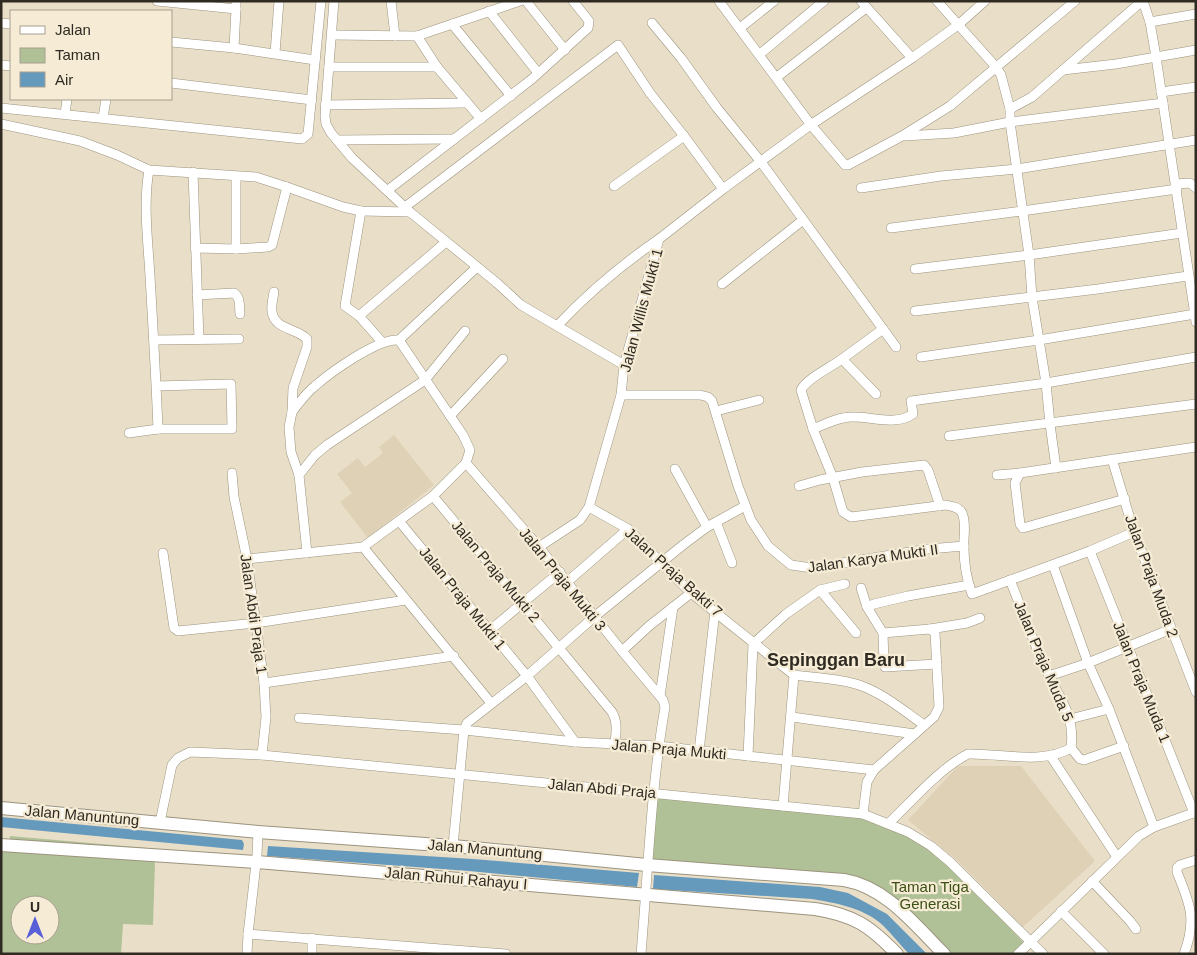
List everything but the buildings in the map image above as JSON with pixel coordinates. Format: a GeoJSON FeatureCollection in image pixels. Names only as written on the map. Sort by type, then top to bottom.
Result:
{"type":"FeatureCollection","features":[{"type":"Feature","properties":{"kind":"street"},"geometry":{"type":"LineString","coordinates":[[157,1],[236,5],[234,48]]}},
{"type":"Feature","properties":{"kind":"street"},"geometry":{"type":"LineString","coordinates":[[275,53],[279,1]]}},
{"type":"Feature","properties":{"kind":"street"},"geometry":{"type":"LineString","coordinates":[[1,108],[302,140],[308,134],[322,1]]}},
{"type":"Feature","properties":{"kind":"street"},"geometry":{"type":"LineString","coordinates":[[334,1],[325,105],[326,124],[337,140],[352,158],[407,210],[522,305],[624,365]]}},
{"type":"Feature","properties":{"kind":"street"},"geometry":{"type":"LineString","coordinates":[[392,1],[395,36]]}},
{"type":"Feature","properties":{"kind":"street"},"geometry":{"type":"LineString","coordinates":[[332,35],[417,36],[520,1]]}},
{"type":"Feature","properties":{"kind":"street"},"geometry":{"type":"LineString","coordinates":[[526,1],[565,50]]}},
{"type":"Feature","properties":{"kind":"street"},"geometry":{"type":"LineString","coordinates":[[388,190],[511,96],[588,28],[589,24],[573,1]]}},
{"type":"Feature","properties":{"kind":"street"},"geometry":{"type":"LineString","coordinates":[[740,28],[774,1]]}},
{"type":"Feature","properties":{"kind":"street"},"geometry":{"type":"LineString","coordinates":[[760,54],[824,1]]}},
{"type":"Feature","properties":{"kind":"street"},"geometry":{"type":"LineString","coordinates":[[937,1],[1002,75],[1010,109],[1010,122],[1029,255],[1032,297],[1046,383],[1056,468]]}},
{"type":"Feature","properties":{"kind":"street","name":"Jalan Willis Mukti 1"},"geometry":{"type":"LineString","coordinates":[[590,507],[621,395],[624,365],[659,239],[810,126],[958,25],[985,1]]}},
{"type":"Feature","properties":{"kind":"street"},"geometry":{"type":"LineString","coordinates":[[723,2],[810,126],[845,165],[851,164],[902,136],[950,106],[1075,1]]}},
{"type":"Feature","properties":{"kind":"street"},"geometry":{"type":"LineString","coordinates":[[921,356],[1195,318],[1156,57],[1150,22],[1143,1],[1024,102],[1010,109]]}},
{"type":"Feature","properties":{"kind":"street"},"geometry":{"type":"LineString","coordinates":[[777,77],[863,4],[912,58]]}},
{"type":"Feature","properties":{"kind":"street"},"geometry":{"type":"LineString","coordinates":[[489,10],[538,74]]}},
{"type":"Feature","properties":{"kind":"street"},"geometry":{"type":"LineString","coordinates":[[1150,22],[1196,14]]}},
{"type":"Feature","properties":{"kind":"street"},"geometry":{"type":"LineString","coordinates":[[652,23],[761,162],[896,347]]}},
{"type":"Feature","properties":{"kind":"street"},"geometry":{"type":"LineString","coordinates":[[452,24],[511,96]]}},
{"type":"Feature","properties":{"kind":"street"},"geometry":{"type":"LineString","coordinates":[[417,36],[437,67],[481,119]]}},
{"type":"Feature","properties":{"kind":"street"},"geometry":{"type":"LineString","coordinates":[[172,42],[275,53],[316,60]]}},
{"type":"Feature","properties":{"kind":"street"},"geometry":{"type":"LineString","coordinates":[[1,124],[80,141],[149,170],[263,178],[329,203],[361,211],[407,210],[618,46],[650,93],[724,189]]}},
{"type":"Feature","properties":{"kind":"street"},"geometry":{"type":"LineString","coordinates":[[1063,70],[1116,64],[1196,50]]}},
{"type":"Feature","properties":{"kind":"street"},"geometry":{"type":"LineString","coordinates":[[329,67],[437,67]]}},
{"type":"Feature","properties":{"kind":"street"},"geometry":{"type":"LineString","coordinates":[[172,84],[312,100]]}},
{"type":"Feature","properties":{"kind":"street"},"geometry":{"type":"LineString","coordinates":[[1161,92],[1196,87]]}},
{"type":"Feature","properties":{"kind":"street"},"geometry":{"type":"LineString","coordinates":[[65,114],[67,100]]}},
{"type":"Feature","properties":{"kind":"street"},"geometry":{"type":"LineString","coordinates":[[104,118],[106,100]]}},
{"type":"Feature","properties":{"kind":"street"},"geometry":{"type":"LineString","coordinates":[[325,105],[466,102]]}},
{"type":"Feature","properties":{"kind":"street"},"geometry":{"type":"LineString","coordinates":[[902,136],[954,133],[1010,122],[1163,103]]}},
{"type":"Feature","properties":{"kind":"street"},"geometry":{"type":"LineString","coordinates":[[614,186],[684,136]]}},
{"type":"Feature","properties":{"kind":"street"},"geometry":{"type":"LineString","coordinates":[[337,140],[455,138]]}},
{"type":"Feature","properties":{"kind":"street"},"geometry":{"type":"LineString","coordinates":[[861,188],[941,176],[1017,169],[1196,140]]}},
{"type":"Feature","properties":{"kind":"street"},"geometry":{"type":"LineString","coordinates":[[149,170],[146,194],[158,430]]}},
{"type":"Feature","properties":{"kind":"street"},"geometry":{"type":"LineString","coordinates":[[192,172],[199,339]]}},
{"type":"Feature","properties":{"kind":"street"},"geometry":{"type":"LineString","coordinates":[[236,177],[236,249]]}},
{"type":"Feature","properties":{"kind":"street"},"geometry":{"type":"LineString","coordinates":[[891,228],[1022,211],[1190,183],[1196,188]]}},
{"type":"Feature","properties":{"kind":"street"},"geometry":{"type":"LineString","coordinates":[[195,248],[236,249],[268,247],[272,245],[287,186]]}},
{"type":"Feature","properties":{"kind":"street"},"geometry":{"type":"LineString","coordinates":[[361,211],[346,306],[359,316],[382,342]]}},
{"type":"Feature","properties":{"kind":"street"},"geometry":{"type":"LineString","coordinates":[[722,284],[803,220]]}},
{"type":"Feature","properties":{"kind":"street"},"geometry":{"type":"LineString","coordinates":[[915,269],[1182,233]]}},
{"type":"Feature","properties":{"kind":"street"},"geometry":{"type":"LineString","coordinates":[[557,326],[579,302],[602,282],[659,239]]}},
{"type":"Feature","properties":{"kind":"street"},"geometry":{"type":"LineString","coordinates":[[359,316],[446,242]]}},
{"type":"Feature","properties":{"kind":"street"},"geometry":{"type":"LineString","coordinates":[[292,412],[314,387],[366,350],[382,342],[399,340],[477,267]]}},
{"type":"Feature","properties":{"kind":"street"},"geometry":{"type":"LineString","coordinates":[[915,311],[1188,276]]}},
{"type":"Feature","properties":{"kind":"street"},"geometry":{"type":"LineString","coordinates":[[274,292],[272,312],[275,320],[282,326],[302,333],[307,339],[307,347],[293,388],[289,427],[291,452],[299,475],[307,553]]}},
{"type":"Feature","properties":{"kind":"street"},"geometry":{"type":"LineString","coordinates":[[197,295],[234,293],[239,299],[240,314]]}},
{"type":"Feature","properties":{"kind":"street"},"geometry":{"type":"LineString","coordinates":[[884,329],[803,385],[801,390],[813,429],[843,512],[851,517],[940,506],[954,506],[962,513],[965,528],[964,546],[971,590]]}},
{"type":"Feature","properties":{"kind":"street"},"geometry":{"type":"LineString","coordinates":[[299,475],[315,455],[327,445],[425,380],[465,331]]}},
{"type":"Feature","properties":{"kind":"street"},"geometry":{"type":"LineString","coordinates":[[154,340],[239,339]]}},
{"type":"Feature","properties":{"kind":"street"},"geometry":{"type":"LineString","coordinates":[[246,558],[363,547],[433,496],[466,463],[470,450],[463,435],[399,340]]}},
{"type":"Feature","properties":{"kind":"street"},"geometry":{"type":"LineString","coordinates":[[813,429],[844,417],[891,419],[910,416],[913,414],[911,400],[1046,383],[1196,357]]}},
{"type":"Feature","properties":{"kind":"street"},"geometry":{"type":"LineString","coordinates":[[450,416],[503,359]]}},
{"type":"Feature","properties":{"kind":"street"},"geometry":{"type":"LineString","coordinates":[[842,359],[876,394]]}},
{"type":"Feature","properties":{"kind":"street"},"geometry":{"type":"LineString","coordinates":[[129,433],[158,430],[232,429],[232,388],[230,384],[156,386]]}},
{"type":"Feature","properties":{"kind":"street"},"geometry":{"type":"LineString","coordinates":[[621,395],[700,395],[708,397],[716,410],[759,400]]}},
{"type":"Feature","properties":{"kind":"street"},"geometry":{"type":"LineString","coordinates":[[949,436],[1196,404]]}},
{"type":"Feature","properties":{"kind":"street","name":"Jalan Karya Mukti II"},"geometry":{"type":"LineString","coordinates":[[716,410],[744,506],[768,546],[791,565],[803,568],[819,567],[928,549],[964,546]]}},
{"type":"Feature","properties":{"kind":"street"},"geometry":{"type":"LineString","coordinates":[[997,474],[1020,473],[1196,448]]}},
{"type":"Feature","properties":{"kind":"street","name":"Jalan Praja Muda 2"},"geometry":{"type":"LineString","coordinates":[[1112,459],[1134,532],[1196,692]]}},
{"type":"Feature","properties":{"kind":"street","name":"Jalan Praja Mukti 3"},"geometry":{"type":"LineString","coordinates":[[466,463],[560,572],[660,696]]}},
{"type":"Feature","properties":{"kind":"street"},"geometry":{"type":"LineString","coordinates":[[799,486],[832,478],[924,465],[928,470],[940,506]]}},
{"type":"Feature","properties":{"kind":"street"},"geometry":{"type":"LineString","coordinates":[[675,469],[707,527]]}},
{"type":"Feature","properties":{"kind":"street","name":"Jalan Abdi Praja 1"},"geometry":{"type":"LineString","coordinates":[[232,473],[234,497],[246,558],[264,683],[266,717],[262,755]]}},
{"type":"Feature","properties":{"kind":"street"},"geometry":{"type":"LineString","coordinates":[[1020,473],[1015,483],[1020,524],[1023,528],[1125,499]]}},
{"type":"Feature","properties":{"kind":"street","name":"Jalan Praja Mukti 2"},"geometry":{"type":"LineString","coordinates":[[433,496],[615,717],[615,744]]}},
{"type":"Feature","properties":{"kind":"street"},"geometry":{"type":"LineString","coordinates":[[454,846],[464,730],[468,723],[527,676],[594,616],[661,563],[707,527],[744,506]]}},
{"type":"Feature","properties":{"kind":"street"},"geometry":{"type":"LineString","coordinates":[[539,547],[580,520],[590,507]]}},
{"type":"Feature","properties":{"kind":"street","name":"Jalan Praja Bakti 7"},"geometry":{"type":"LineString","coordinates":[[590,507],[628,529],[691,593],[794,675]]}},
{"type":"Feature","properties":{"kind":"street","name":"Jalan Praja Mukti 1"},"geometry":{"type":"LineString","coordinates":[[399,521],[527,676],[575,742]]}},
{"type":"Feature","properties":{"kind":"street"},"geometry":{"type":"LineString","coordinates":[[716,522],[732,563]]}},
{"type":"Feature","properties":{"kind":"street"},"geometry":{"type":"LineString","coordinates":[[567,582],[628,529]]}},
{"type":"Feature","properties":{"kind":"street"},"geometry":{"type":"LineString","coordinates":[[867,607],[908,596],[971,590],[1010,580],[1090,551],[1134,532]]}},
{"type":"Feature","properties":{"kind":"street"},"geometry":{"type":"LineString","coordinates":[[363,547],[491,703]]}},
{"type":"Feature","properties":{"kind":"street","name":"Jalan Praja Muda 1"},"geometry":{"type":"LineString","coordinates":[[1090,551],[1195,813]]}},
{"type":"Feature","properties":{"kind":"street"},"geometry":{"type":"LineString","coordinates":[[163,553],[174,628],[178,631],[256,623],[406,600]]}},
{"type":"Feature","properties":{"kind":"street"},"geometry":{"type":"LineString","coordinates":[[1053,565],[1088,663],[1109,708],[1154,827]]}},
{"type":"Feature","properties":{"kind":"street"},"geometry":{"type":"LineString","coordinates":[[489,631],[560,572]]}},
{"type":"Feature","properties":{"kind":"street","name":"Jalan Praja Muda 5"},"geometry":{"type":"LineString","coordinates":[[1010,580],[1049,676],[1060,695],[1070,719],[1073,734],[1071,748]]}},
{"type":"Feature","properties":{"kind":"street"},"geometry":{"type":"LineString","coordinates":[[748,756],[753,644],[786,614],[820,590],[845,584]]}},
{"type":"Feature","properties":{"kind":"street"},"geometry":{"type":"LineString","coordinates":[[861,588],[867,607],[883,633],[884,663],[886,667],[937,664]]}},
{"type":"Feature","properties":{"kind":"street"},"geometry":{"type":"LineString","coordinates":[[820,590],[856,633]]}},
{"type":"Feature","properties":{"kind":"street"},"geometry":{"type":"LineString","coordinates":[[622,651],[649,626],[691,593]]}},
{"type":"Feature","properties":{"kind":"street"},"geometry":{"type":"LineString","coordinates":[[641,954],[658,746],[665,707],[660,696],[673,607]]}},
{"type":"Feature","properties":{"kind":"street"},"geometry":{"type":"LineString","coordinates":[[699,751],[715,611]]}},
{"type":"Feature","properties":{"kind":"street"},"geometry":{"type":"LineString","coordinates":[[883,633],[930,629],[967,623],[980,618]]}},
{"type":"Feature","properties":{"kind":"street"},"geometry":{"type":"LineString","coordinates":[[862,814],[867,782],[874,770],[934,717],[939,707],[936,635],[930,629]]}},
{"type":"Feature","properties":{"kind":"street"},"geometry":{"type":"LineString","coordinates":[[1049,676],[1088,663],[1171,629]]}},
{"type":"Feature","properties":{"kind":"street"},"geometry":{"type":"LineString","coordinates":[[264,683],[454,656]]}},
{"type":"Feature","properties":{"kind":"street"},"geometry":{"type":"LineString","coordinates":[[783,806],[792,718],[794,675],[844,681],[859,685],[885,698],[924,725]]}},
{"type":"Feature","properties":{"kind":"street"},"geometry":{"type":"LineString","coordinates":[[1070,719],[1109,708]]}},
{"type":"Feature","properties":{"kind":"street","name":"Jalan Praja Mukti"},"geometry":{"type":"LineString","coordinates":[[299,718],[464,730],[575,742],[658,746],[786,762],[874,770]]}},
{"type":"Feature","properties":{"kind":"street"},"geometry":{"type":"LineString","coordinates":[[792,718],[915,734]]}},
{"type":"Feature","properties":{"kind":"street"},"geometry":{"type":"LineString","coordinates":[[889,823],[944,770],[968,754],[1048,756],[1071,748],[1080,759],[1084,760],[1124,746]]}},
{"type":"Feature","properties":{"kind":"street","name":"Jalan Abdi Praja"},"geometry":{"type":"LineString","coordinates":[[160,822],[172,764],[178,758],[190,752],[262,755],[655,792],[862,814],[889,823],[931,846],[950,862],[1043,954]]}},
{"type":"Feature","properties":{"kind":"street"},"geometry":{"type":"LineString","coordinates":[[1048,756],[1114,860]]}},
{"type":"Feature","properties":{"kind":"street","name":"Jalan Manuntung"},"geometry":{"type":"LineString","coordinates":[[1,808],[160,822],[258,836],[454,846],[647,869],[838,880],[857,883],[883,896],[944,954]]}},
{"type":"Feature","properties":{"kind":"street"},"geometry":{"type":"LineString","coordinates":[[1018,954],[1140,836],[1154,827],[1195,813]]}},
{"type":"Feature","properties":{"kind":"street"},"geometry":{"type":"LineString","coordinates":[[247,954],[258,836]]}},
{"type":"Feature","properties":{"kind":"street","name":"Jalan Ruhui Rahayu I"},"geometry":{"type":"LineString","coordinates":[[1,845],[257,858],[336,870],[646,893],[828,911],[841,914],[864,924],[877,933],[897,954]]}},
{"type":"Feature","properties":{"kind":"street"},"geometry":{"type":"LineString","coordinates":[[1184,954],[1194,922],[1192,909],[1177,868],[1180,865],[1196,860]]}},
{"type":"Feature","properties":{"kind":"street"},"geometry":{"type":"LineString","coordinates":[[1092,881],[1136,929]]}},
{"type":"Feature","properties":{"kind":"street"},"geometry":{"type":"LineString","coordinates":[[1061,911],[1104,954]]}},
{"type":"Feature","properties":{"kind":"street"},"geometry":{"type":"LineString","coordinates":[[248,934],[312,938],[442,951],[506,954]]}},
{"type":"Feature","properties":{"kind":"street"},"geometry":{"type":"LineString","coordinates":[[312,938],[312,954]]}},
{"type":"Feature","properties":{"kind":"shaded area"},"geometry":{"type":"Polygon","coordinates":[[[394,435],[434,485],[368,538],[340,502],[352,493],[337,474],[358,458],[365,467],[383,453],[379,447],[394,435]]]}},
{"type":"Feature","properties":{"kind":"shaded area"},"geometry":{"type":"Polygon","coordinates":[[[958,766],[1021,766],[1095,861],[1023,927],[960,863],[908,820],[958,766]]]}},
{"type":"Feature","properties":{"kind":"green space","name":"Taman Tiga Generasi"},"geometry":{"type":"Polygon","coordinates":[[[657,796],[865,817],[910,834],[951,866],[1024,943],[1013,954],[940,954],[886,899],[863,886],[650,863],[657,796]]]}},
{"type":"Feature","properties":{"kind":"green space"},"geometry":{"type":"Polygon","coordinates":[[[10,836],[239,856],[10,843],[10,836]]]}},
{"type":"Feature","properties":{"kind":"green space"},"geometry":{"type":"Polygon","coordinates":[[[1,850],[155,862],[153,925],[123,924],[121,954],[1,954],[1,850]]]}},
{"type":"Feature","properties":{"kind":"water"},"geometry":{"type":"Polygon","coordinates":[[[1,817],[242,840],[244,844],[243,850],[1,827],[1,817]]]}},
{"type":"Feature","properties":{"kind":"water"},"geometry":{"type":"Polygon","coordinates":[[[268,846],[473,859],[639,873],[637,887],[469,871],[267,856],[268,846]]]}},
{"type":"Feature","properties":{"kind":"water"},"geometry":{"type":"Polygon","coordinates":[[[654,875],[820,887],[848,893],[887,914],[927,954],[909,954],[879,922],[847,906],[812,899],[653,889],[654,875]]]}},
{"type":"Feature","properties":{"kind":"district","name":"Sepinggan Baru"},"geometry":{"type":"Point","coordinates":[836,660]}}]}
